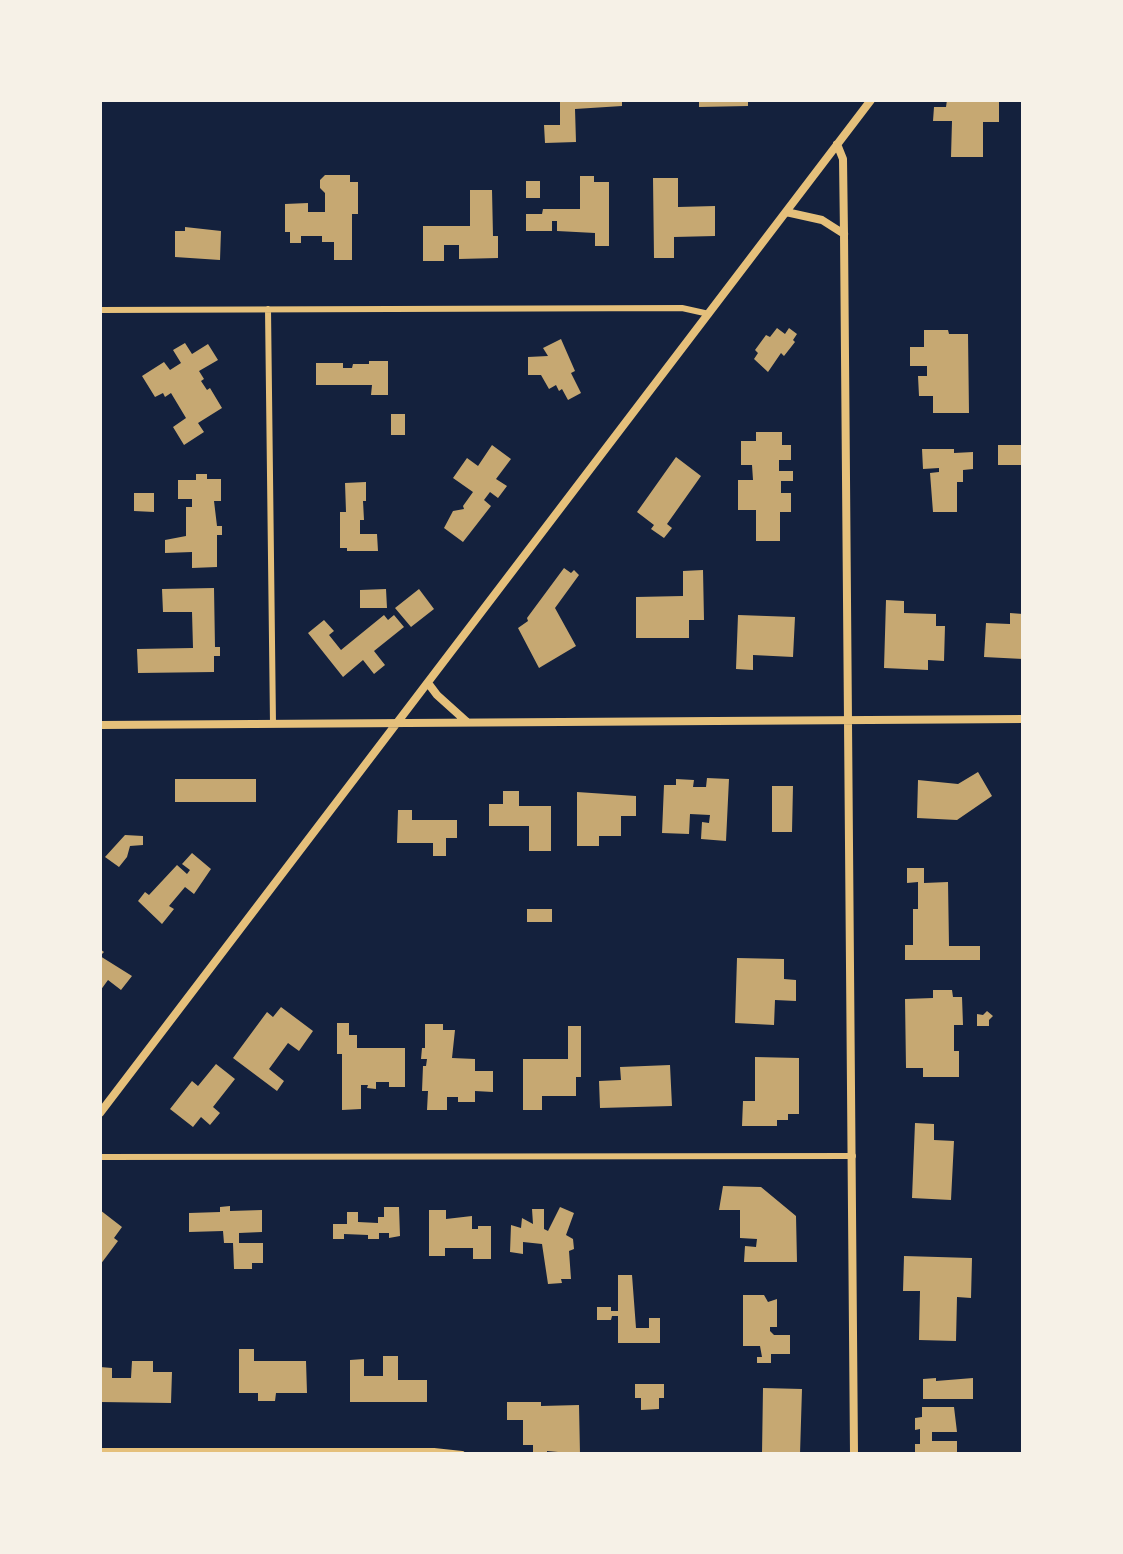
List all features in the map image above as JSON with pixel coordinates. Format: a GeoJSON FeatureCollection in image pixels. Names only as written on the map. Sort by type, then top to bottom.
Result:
{"type":"FeatureCollection","features":[{"type":"Feature","properties":{"kind":"street"},"geometry":{"type":"LineString","coordinates":[[100,1113],[871,100]]}},
{"type":"Feature","properties":{"kind":"street"},"geometry":{"type":"LineString","coordinates":[[837,144],[843,159],[844,234],[854,1454]]}},
{"type":"Feature","properties":{"kind":"street"},"geometry":{"type":"LineString","coordinates":[[786,212],[822,220],[844,234]]}},
{"type":"Feature","properties":{"kind":"street"},"geometry":{"type":"LineString","coordinates":[[100,310],[682,308],[709,314]]}},
{"type":"Feature","properties":{"kind":"street"},"geometry":{"type":"LineString","coordinates":[[268,309],[273,724]]}},
{"type":"Feature","properties":{"kind":"street"},"geometry":{"type":"LineString","coordinates":[[428,683],[444,703],[468,722]]}},
{"type":"Feature","properties":{"kind":"street"},"geometry":{"type":"LineString","coordinates":[[100,725],[1023,719]]}},
{"type":"Feature","properties":{"kind":"street"},"geometry":{"type":"LineString","coordinates":[[100,1157],[853,1156]]}},
{"type":"Feature","properties":{"kind":"street"},"geometry":{"type":"LineString","coordinates":[[100,1451],[434,1451],[462,1454]]}},
{"type":"Feature","properties":{"kind":"building"},"geometry":{"type":"Polygon","coordinates":[[[560,100],[622,100],[622,106],[575,109],[576,142],[545,143],[544,125],[560,125],[560,100]]]}},
{"type":"Feature","properties":{"kind":"building"},"geometry":{"type":"Polygon","coordinates":[[[699,100],[748,100],[748,106],[699,107],[699,100]]]}},
{"type":"Feature","properties":{"kind":"building"},"geometry":{"type":"Polygon","coordinates":[[[947,100],[999,100],[999,122],[983,122],[983,157],[951,157],[952,121],[933,121],[934,107],[946,107],[947,100]]]}},
{"type":"Feature","properties":{"kind":"building"},"geometry":{"type":"Polygon","coordinates":[[[325,175],[350,175],[350,182],[358,182],[358,214],[352,214],[352,260],[334,260],[334,242],[322,242],[322,236],[301,236],[301,243],[290,243],[290,232],[285,232],[285,204],[308,203],[308,212],[325,212],[325,193],[320,188],[320,180],[325,175]]]}},
{"type":"Feature","properties":{"kind":"building"},"geometry":{"type":"Polygon","coordinates":[[[580,176],[594,176],[594,182],[609,182],[609,246],[595,246],[595,233],[557,231],[557,221],[552,221],[552,231],[526,231],[526,214],[542,214],[543,209],[580,209],[580,176]]]}},
{"type":"Feature","properties":{"kind":"building"},"geometry":{"type":"Polygon","coordinates":[[[653,178],[678,178],[678,207],[715,206],[715,236],[674,237],[674,258],[654,258],[653,178]]]}},
{"type":"Feature","properties":{"kind":"building"},"geometry":{"type":"Polygon","coordinates":[[[526,181],[540,181],[540,198],[526,198],[526,181]]]}},
{"type":"Feature","properties":{"kind":"building"},"geometry":{"type":"Polygon","coordinates":[[[470,190],[492,190],[493,236],[498,236],[498,258],[459,259],[459,245],[444,245],[444,261],[423,261],[423,226],[470,226],[470,190]]]}},
{"type":"Feature","properties":{"kind":"building"},"geometry":{"type":"Polygon","coordinates":[[[185,227],[221,231],[220,260],[175,257],[175,231],[185,231],[185,227]]]}},
{"type":"Feature","properties":{"kind":"building"},"geometry":{"type":"Polygon","coordinates":[[[777,328],[785,334],[789,328],[797,334],[793,340],[795,342],[784,356],[781,353],[768,372],[754,359],[758,353],[755,350],[766,335],[770,337],[777,328]]]}},
{"type":"Feature","properties":{"kind":"building"},"geometry":{"type":"Polygon","coordinates":[[[924,330],[968,334],[969,413],[933,413],[933,396],[919,396],[918,376],[927,376],[927,366],[910,366],[910,347],[924,347],[924,330]]]}},
{"type":"Feature","properties":{"kind":"building"},"geometry":{"type":"Polygon","coordinates":[[[561,339],[575,371],[571,373],[581,393],[568,400],[556,385],[549,389],[541,375],[528,375],[528,357],[548,356],[543,348],[561,339]]]}},
{"type":"Feature","properties":{"kind":"building"},"geometry":{"type":"Polygon","coordinates":[[[185,343],[192,354],[208,344],[218,360],[199,371],[204,379],[201,381],[207,390],[210,388],[222,408],[198,423],[204,432],[184,445],[173,427],[186,418],[171,393],[165,397],[163,393],[155,397],[142,376],[164,362],[170,370],[181,363],[173,350],[185,343]]]}},
{"type":"Feature","properties":{"kind":"building"},"geometry":{"type":"Polygon","coordinates":[[[369,361],[388,361],[388,395],[371,395],[372,385],[316,385],[316,363],[343,363],[343,368],[352,368],[353,364],[369,364],[369,361]]]}},
{"type":"Feature","properties":{"kind":"building"},"geometry":{"type":"Polygon","coordinates":[[[391,414],[405,414],[405,435],[391,435],[391,414]]]}},
{"type":"Feature","properties":{"kind":"building"},"geometry":{"type":"Polygon","coordinates":[[[756,432],[782,432],[782,445],[791,445],[791,460],[779,460],[779,471],[793,471],[793,481],[781,481],[781,493],[791,493],[791,512],[780,512],[780,541],[756,541],[756,510],[738,510],[738,480],[753,480],[752,465],[741,465],[741,441],[756,441],[756,432]]]}},
{"type":"Feature","properties":{"kind":"building"},"geometry":{"type":"Polygon","coordinates":[[[492,445],[511,459],[496,479],[507,486],[498,498],[490,492],[484,500],[491,506],[463,542],[444,528],[453,511],[464,509],[473,492],[453,478],[467,458],[478,466],[492,445]]]}},
{"type":"Feature","properties":{"kind":"building"},"geometry":{"type":"Polygon","coordinates":[[[998,445],[1021,445],[1021,465],[998,465],[998,445]]]}},
{"type":"Feature","properties":{"kind":"building"},"geometry":{"type":"Polygon","coordinates":[[[922,449],[973,452],[973,469],[963,470],[963,482],[957,482],[957,512],[933,512],[930,473],[939,472],[939,468],[923,469],[922,449]]]}},
{"type":"Feature","properties":{"kind":"building"},"geometry":{"type":"Polygon","coordinates":[[[676,457],[701,476],[667,524],[672,528],[664,538],[651,529],[654,525],[637,512],[676,457]]]}},
{"type":"Feature","properties":{"kind":"building"},"geometry":{"type":"Polygon","coordinates":[[[196,474],[207,474],[207,479],[221,479],[221,501],[214,501],[217,526],[222,526],[222,535],[217,535],[217,567],[192,568],[192,552],[165,553],[165,540],[186,536],[186,507],[192,507],[192,499],[178,499],[178,480],[196,480],[196,474]]]}},
{"type":"Feature","properties":{"kind":"building"},"geometry":{"type":"Polygon","coordinates":[[[366,482],[360,534],[377,534],[378,551],[347,551],[347,548],[340,548],[340,512],[346,512],[345,483],[366,482]]]}},
{"type":"Feature","properties":{"kind":"building"},"geometry":{"type":"Polygon","coordinates":[[[134,493],[154,493],[154,512],[134,511],[134,493]]]}},
{"type":"Feature","properties":{"kind":"building"},"geometry":{"type":"Polygon","coordinates":[[[564,568],[571,573],[574,570],[579,575],[555,608],[576,646],[539,668],[518,628],[528,621],[527,618],[564,568]]]}},
{"type":"Feature","properties":{"kind":"building"},"geometry":{"type":"Polygon","coordinates":[[[703,570],[704,620],[689,620],[689,638],[636,638],[636,597],[683,596],[683,571],[703,570]]]}},
{"type":"Feature","properties":{"kind":"building"},"geometry":{"type":"Polygon","coordinates":[[[214,588],[215,647],[220,647],[220,656],[214,656],[214,672],[138,673],[137,649],[193,648],[192,612],[163,612],[162,589],[214,588]]]}},
{"type":"Feature","properties":{"kind":"building"},"geometry":{"type":"Polygon","coordinates":[[[386,589],[387,608],[360,608],[360,590],[386,589]]]}},
{"type":"Feature","properties":{"kind":"building"},"geometry":{"type":"Polygon","coordinates":[[[419,589],[434,609],[411,627],[395,608],[419,589]]]}},
{"type":"Feature","properties":{"kind":"building"},"geometry":{"type":"Polygon","coordinates":[[[886,600],[904,601],[904,613],[936,614],[936,626],[945,626],[944,661],[928,660],[928,670],[884,668],[886,600]]]}},
{"type":"Feature","properties":{"kind":"building"},"geometry":{"type":"Polygon","coordinates":[[[1010,613],[1023,614],[1023,659],[984,657],[986,623],[1010,624],[1010,613]]]}},
{"type":"Feature","properties":{"kind":"building"},"geometry":{"type":"Polygon","coordinates":[[[384,615],[388,620],[394,615],[404,627],[374,651],[385,665],[374,674],[363,660],[343,677],[308,633],[324,620],[334,631],[329,635],[341,650],[384,615]]]}},
{"type":"Feature","properties":{"kind":"building"},"geometry":{"type":"Polygon","coordinates":[[[738,615],[795,617],[793,657],[753,655],[753,670],[736,669],[738,615]]]}},
{"type":"Feature","properties":{"kind":"building"},"geometry":{"type":"Polygon","coordinates":[[[978,772],[992,796],[957,820],[917,818],[918,780],[958,784],[978,772]]]}},
{"type":"Feature","properties":{"kind":"building"},"geometry":{"type":"Polygon","coordinates":[[[707,778],[729,779],[726,841],[701,839],[702,822],[709,823],[710,815],[690,814],[689,834],[662,833],[664,785],[676,785],[676,779],[694,780],[693,787],[706,787],[707,778]]]}},
{"type":"Feature","properties":{"kind":"building"},"geometry":{"type":"Polygon","coordinates":[[[175,779],[256,779],[256,802],[175,802],[175,779]]]}},
{"type":"Feature","properties":{"kind":"building"},"geometry":{"type":"Polygon","coordinates":[[[772,786],[793,786],[792,832],[772,832],[772,786]]]}},
{"type":"Feature","properties":{"kind":"building"},"geometry":{"type":"Polygon","coordinates":[[[503,791],[519,791],[519,806],[551,806],[551,851],[529,851],[529,826],[489,826],[489,804],[503,804],[503,791]]]}},
{"type":"Feature","properties":{"kind":"building"},"geometry":{"type":"Polygon","coordinates":[[[577,792],[636,796],[636,816],[621,816],[621,836],[599,836],[599,846],[577,846],[577,792]]]}},
{"type":"Feature","properties":{"kind":"building"},"geometry":{"type":"Polygon","coordinates":[[[398,810],[412,810],[412,820],[457,820],[457,838],[446,838],[446,856],[433,856],[433,843],[397,843],[398,810]]]}},
{"type":"Feature","properties":{"kind":"building"},"geometry":{"type":"Polygon","coordinates":[[[125,835],[143,836],[143,845],[130,846],[127,857],[119,867],[105,857],[125,835]]]}},
{"type":"Feature","properties":{"kind":"building"},"geometry":{"type":"Polygon","coordinates":[[[192,853],[211,869],[194,894],[185,887],[169,906],[174,909],[162,924],[138,901],[145,892],[149,895],[177,865],[187,874],[190,870],[182,864],[192,853]]]}},
{"type":"Feature","properties":{"kind":"building"},"geometry":{"type":"Polygon","coordinates":[[[907,868],[924,868],[924,883],[948,882],[949,946],[980,946],[980,960],[905,960],[905,945],[913,945],[913,909],[918,909],[918,882],[907,883],[907,868]]]}},
{"type":"Feature","properties":{"kind":"building"},"geometry":{"type":"Polygon","coordinates":[[[527,909],[552,909],[552,922],[527,922],[527,909]]]}},
{"type":"Feature","properties":{"kind":"building"},"geometry":{"type":"Polygon","coordinates":[[[100,956],[132,976],[121,990],[108,980],[100,991],[100,956]]]}},
{"type":"Feature","properties":{"kind":"building"},"geometry":{"type":"Polygon","coordinates":[[[737,958],[784,959],[784,979],[796,980],[796,1001],[775,1000],[774,1025],[735,1023],[737,958]]]}},
{"type":"Feature","properties":{"kind":"building"},"geometry":{"type":"Polygon","coordinates":[[[933,990],[952,990],[953,997],[962,997],[963,1025],[954,1025],[954,1051],[959,1051],[959,1077],[923,1077],[923,1068],[906,1068],[905,999],[933,998],[933,990]]]}},
{"type":"Feature","properties":{"kind":"building"},"geometry":{"type":"Polygon","coordinates":[[[281,1007],[313,1031],[299,1051],[288,1043],[269,1069],[284,1081],[277,1091],[233,1058],[267,1012],[273,1017],[281,1007]]]}},
{"type":"Feature","properties":{"kind":"building"},"geometry":{"type":"Polygon","coordinates":[[[987,1011],[993,1016],[989,1026],[977,1026],[977,1014],[983,1015],[987,1011]]]}},
{"type":"Feature","properties":{"kind":"building"},"geometry":{"type":"Polygon","coordinates":[[[337,1023],[349,1023],[349,1035],[357,1035],[357,1048],[405,1048],[405,1087],[389,1087],[389,1082],[376,1082],[376,1089],[361,1085],[361,1109],[342,1110],[342,1054],[337,1054],[337,1023]]]}},
{"type":"Feature","properties":{"kind":"building"},"geometry":{"type":"Polygon","coordinates":[[[425,1024],[443,1024],[443,1030],[455,1030],[452,1058],[475,1059],[475,1071],[493,1071],[493,1092],[475,1091],[475,1102],[458,1102],[458,1097],[447,1097],[447,1110],[427,1110],[428,1091],[422,1091],[423,1066],[426,1066],[427,1059],[421,1059],[422,1048],[425,1048],[425,1024]]]}},
{"type":"Feature","properties":{"kind":"building"},"geometry":{"type":"Polygon","coordinates":[[[568,1026],[581,1026],[581,1077],[576,1077],[576,1096],[542,1096],[542,1110],[523,1110],[523,1059],[568,1059],[568,1026]]]}},
{"type":"Feature","properties":{"kind":"building"},"geometry":{"type":"Polygon","coordinates":[[[755,1057],[799,1058],[799,1114],[788,1114],[788,1120],[777,1120],[777,1126],[742,1126],[743,1101],[755,1101],[755,1057]]]}},
{"type":"Feature","properties":{"kind":"building"},"geometry":{"type":"Polygon","coordinates":[[[216,1064],[235,1079],[213,1107],[220,1113],[210,1125],[201,1117],[193,1127],[170,1109],[192,1081],[198,1086],[216,1064]]]}},
{"type":"Feature","properties":{"kind":"building"},"geometry":{"type":"Polygon","coordinates":[[[670,1065],[672,1106],[600,1108],[599,1081],[621,1080],[620,1067],[670,1065]]]}},
{"type":"Feature","properties":{"kind":"building"},"geometry":{"type":"Polygon","coordinates":[[[915,1123],[934,1124],[934,1140],[954,1141],[951,1200],[912,1198],[915,1123]]]}},
{"type":"Feature","properties":{"kind":"building"},"geometry":{"type":"Polygon","coordinates":[[[723,1186],[761,1187],[796,1216],[797,1262],[744,1262],[745,1246],[756,1247],[757,1239],[740,1238],[740,1210],[719,1210],[723,1186]]]}},
{"type":"Feature","properties":{"kind":"building"},"geometry":{"type":"Polygon","coordinates":[[[230,1206],[230,1211],[262,1210],[262,1232],[239,1233],[239,1243],[263,1243],[263,1263],[252,1263],[252,1269],[234,1269],[233,1243],[224,1243],[223,1231],[189,1232],[189,1213],[220,1212],[220,1207],[230,1206]]]}},
{"type":"Feature","properties":{"kind":"building"},"geometry":{"type":"Polygon","coordinates":[[[384,1207],[399,1207],[400,1236],[389,1238],[389,1233],[379,1233],[379,1239],[368,1239],[368,1235],[344,1234],[344,1239],[333,1239],[333,1224],[347,1224],[347,1212],[358,1212],[358,1222],[378,1223],[378,1217],[384,1217],[384,1207]]]}},
{"type":"Feature","properties":{"kind":"building"},"geometry":{"type":"Polygon","coordinates":[[[560,1207],[574,1213],[566,1235],[573,1239],[574,1249],[569,1251],[571,1279],[548,1284],[542,1244],[523,1242],[523,1254],[510,1252],[511,1225],[521,1228],[522,1218],[533,1224],[532,1209],[544,1209],[544,1229],[548,1231],[560,1207]]]}},
{"type":"Feature","properties":{"kind":"building"},"geometry":{"type":"Polygon","coordinates":[[[100,1210],[122,1227],[114,1238],[118,1241],[100,1265],[100,1210]]]}},
{"type":"Feature","properties":{"kind":"building"},"geometry":{"type":"Polygon","coordinates":[[[429,1210],[446,1210],[446,1219],[472,1216],[472,1229],[491,1226],[491,1259],[473,1259],[473,1248],[445,1248],[445,1256],[429,1256],[429,1210]]]}},
{"type":"Feature","properties":{"kind":"building"},"geometry":{"type":"Polygon","coordinates":[[[904,1256],[972,1258],[971,1298],[957,1297],[956,1341],[919,1340],[920,1291],[903,1291],[904,1256]]]}},
{"type":"Feature","properties":{"kind":"building"},"geometry":{"type":"Polygon","coordinates":[[[618,1275],[632,1275],[636,1328],[649,1328],[649,1318],[660,1318],[660,1343],[618,1343],[618,1316],[612,1316],[611,1320],[597,1320],[597,1307],[611,1307],[611,1311],[618,1311],[618,1275]]]}},
{"type":"Feature","properties":{"kind":"building"},"geometry":{"type":"Polygon","coordinates":[[[743,1295],[764,1295],[768,1302],[777,1299],[777,1327],[770,1327],[770,1331],[774,1335],[790,1335],[790,1354],[771,1354],[771,1363],[757,1363],[757,1357],[762,1357],[760,1346],[743,1346],[743,1295]]]}},
{"type":"Feature","properties":{"kind":"building"},"geometry":{"type":"Polygon","coordinates":[[[239,1349],[254,1349],[254,1361],[306,1361],[307,1393],[276,1393],[275,1401],[258,1401],[258,1393],[239,1393],[239,1349]]]}},
{"type":"Feature","properties":{"kind":"building"},"geometry":{"type":"Polygon","coordinates":[[[383,1356],[398,1356],[398,1380],[427,1380],[427,1402],[350,1402],[350,1360],[364,1359],[364,1376],[383,1376],[383,1356]]]}},
{"type":"Feature","properties":{"kind":"building"},"geometry":{"type":"Polygon","coordinates":[[[132,1361],[153,1361],[153,1372],[172,1372],[171,1403],[100,1402],[100,1367],[112,1368],[112,1378],[131,1378],[132,1361]]]}},
{"type":"Feature","properties":{"kind":"building"},"geometry":{"type":"Polygon","coordinates":[[[936,1378],[936,1381],[973,1378],[973,1399],[923,1399],[923,1379],[936,1378]]]}},
{"type":"Feature","properties":{"kind":"building"},"geometry":{"type":"Polygon","coordinates":[[[635,1384],[664,1384],[664,1398],[659,1398],[659,1409],[641,1410],[641,1398],[635,1398],[635,1384]]]}},
{"type":"Feature","properties":{"kind":"building"},"geometry":{"type":"Polygon","coordinates":[[[763,1388],[802,1389],[800,1454],[762,1454],[763,1388]]]}},
{"type":"Feature","properties":{"kind":"building"},"geometry":{"type":"Polygon","coordinates":[[[507,1402],[541,1402],[541,1406],[579,1405],[580,1454],[547,1451],[547,1454],[533,1454],[533,1445],[523,1445],[523,1420],[507,1420],[507,1402]]]}},
{"type":"Feature","properties":{"kind":"building"},"geometry":{"type":"Polygon","coordinates":[[[922,1407],[954,1407],[957,1432],[932,1432],[932,1441],[957,1441],[957,1454],[915,1454],[915,1444],[920,1444],[920,1429],[915,1430],[915,1418],[922,1417],[922,1407]]]}}]}
